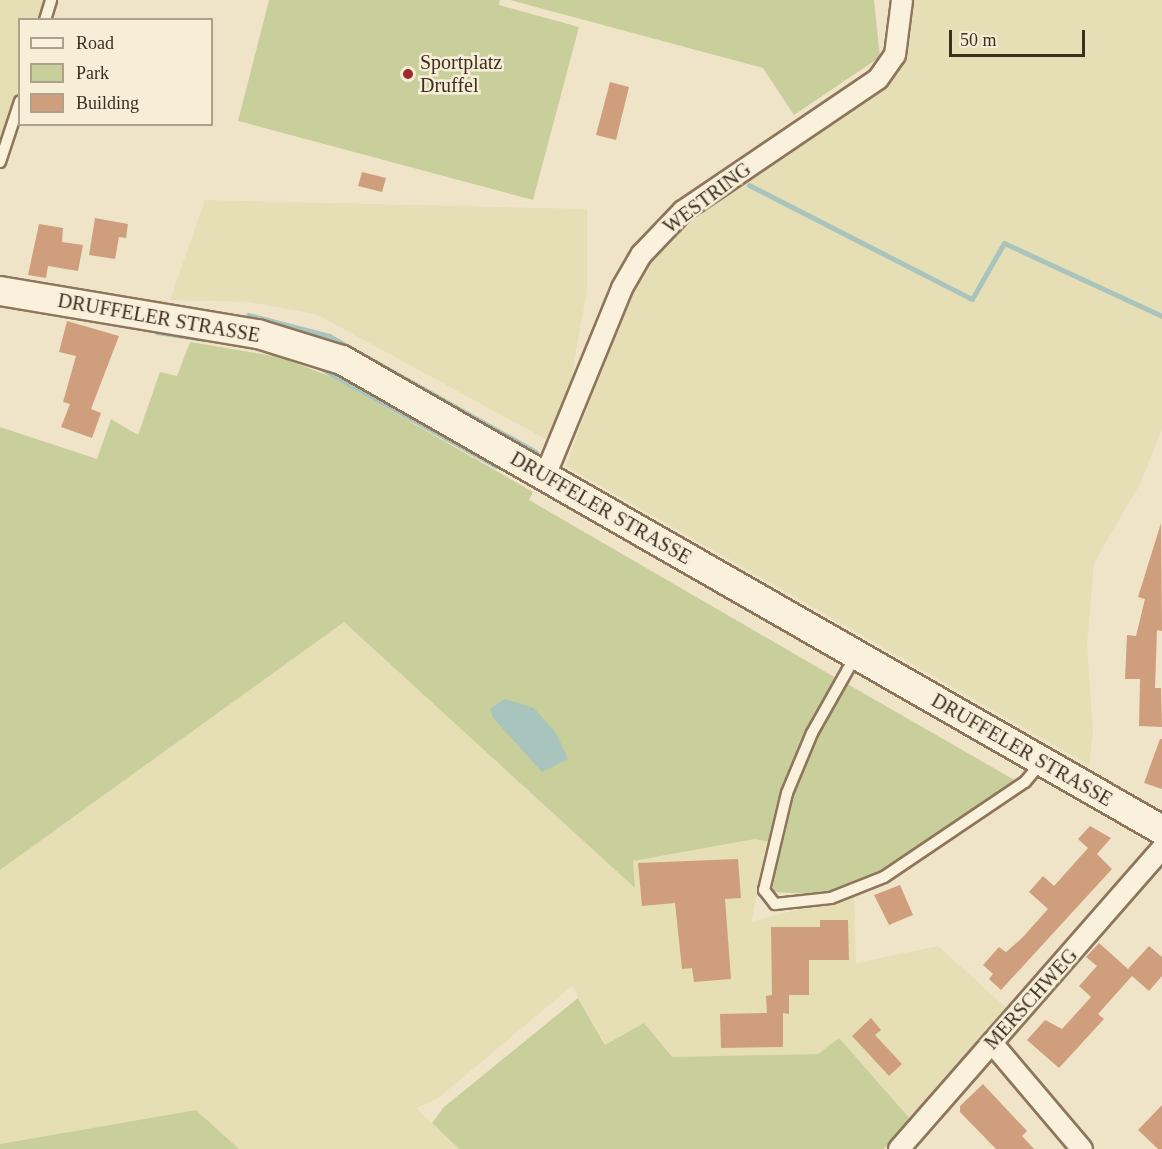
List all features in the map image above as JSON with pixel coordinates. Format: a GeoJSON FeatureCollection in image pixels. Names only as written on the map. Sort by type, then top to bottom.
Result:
{"type":"FeatureCollection","features":[{"type":"Feature","properties":{"kind":"street","name":"WESTRING"},"geometry":{"type":"LineString","coordinates":[[545,476],[622,288],[642,254],[684,211],[878,79],[895,55],[902,0]]}},
{"type":"Feature","properties":{"kind":"street","name":"DRUFFELER STRASSE"},"geometry":{"type":"LineString","coordinates":[[0,291],[301,345],[342,360],[1162,830]]}},
{"type":"Feature","properties":{"kind":"street","name":"MERSCHWEG"},"geometry":{"type":"LineString","coordinates":[[898,1149],[1162,849]]}},
{"type":"Feature","properties":{"kind":"street"},"geometry":{"type":"LineString","coordinates":[[992,1043],[1082,1149]]}},
{"type":"Feature","properties":{"kind":"lane"},"geometry":{"type":"LineString","coordinates":[[46,18],[51,0]]}},
{"type":"Feature","properties":{"kind":"lane"},"geometry":{"type":"LineString","coordinates":[[0,162],[18,107]]}},
{"type":"Feature","properties":{"kind":"lane"},"geometry":{"type":"LineString","coordinates":[[856,654],[812,733],[787,793],[764,890],[775,904],[831,898],[884,878],[1025,782],[1042,762]]}},
{"type":"Feature","properties":{"kind":"shaded area"},"geometry":{"type":"Polygon","coordinates":[[[0,0],[47,0],[41,18],[18,18],[18,89],[0,147],[0,0]]]}},
{"type":"Feature","properties":{"kind":"shaded area"},"geometry":{"type":"Polygon","coordinates":[[[909,0],[1162,0],[1162,428],[1141,482],[1094,563],[1087,645],[1093,734],[1089,765],[566,466],[630,290],[651,259],[689,220],[885,84],[904,57],[909,0]]]}},
{"type":"Feature","properties":{"kind":"shaded area"},"geometry":{"type":"Polygon","coordinates":[[[205,200],[587,209],[587,290],[568,397],[549,441],[316,314],[249,302],[170,300],[205,200]]]}},
{"type":"Feature","properties":{"kind":"shaded area"},"geometry":{"type":"Polygon","coordinates":[[[344,622],[634,887],[632,861],[755,839],[769,842],[751,922],[854,894],[856,963],[938,946],[1011,1012],[911,1120],[839,1039],[818,1054],[672,1057],[606,1045],[572,986],[437,1099],[416,1108],[459,1149],[239,1149],[196,1110],[0,1144],[0,870],[344,622]]]}},
{"type":"Feature","properties":{"kind":"green space","name":"Sportplatz Druffel"},"geometry":{"type":"Polygon","coordinates":[[[269,0],[500,0],[499,5],[579,27],[533,200],[238,121],[269,0]]]}},
{"type":"Feature","properties":{"kind":"green space","name":"Sportplatz Druffel"},"geometry":{"type":"Polygon","coordinates":[[[510,0],[874,0],[880,57],[794,115],[763,68],[510,0]]]}},
{"type":"Feature","properties":{"kind":"green space"},"geometry":{"type":"Polygon","coordinates":[[[190,342],[280,357],[334,378],[533,492],[529,500],[836,678],[783,790],[769,842],[755,839],[633,861],[635,888],[344,622],[0,870],[0,427],[97,459],[111,419],[138,435],[160,372],[177,376],[190,342]]]}},
{"type":"Feature","properties":{"kind":"green space"},"geometry":{"type":"Polygon","coordinates":[[[844,682],[1018,782],[898,865],[865,881],[830,895],[772,892],[790,793],[844,682]]]}},
{"type":"Feature","properties":{"kind":"green space"},"geometry":{"type":"Polygon","coordinates":[[[578,998],[605,1045],[644,1023],[672,1057],[818,1054],[839,1038],[911,1120],[884,1149],[459,1149],[432,1123],[444,1107],[578,998]]]}},
{"type":"Feature","properties":{"kind":"green space"},"geometry":{"type":"Polygon","coordinates":[[[196,1110],[239,1149],[0,1149],[0,1144],[196,1110]]]}},
{"type":"Feature","properties":{"kind":"water"},"geometry":{"type":"Polygon","coordinates":[[[505,699],[534,708],[556,733],[568,759],[542,772],[493,718],[490,709],[505,699]]]}},
{"type":"Feature","properties":{"kind":"building"},"geometry":{"type":"Polygon","coordinates":[[[610,82],[629,87],[616,140],[596,135],[610,82]]]}},
{"type":"Feature","properties":{"kind":"building"},"geometry":{"type":"Polygon","coordinates":[[[362,172],[386,178],[382,192],[358,186],[362,172]]]}},
{"type":"Feature","properties":{"kind":"building"},"geometry":{"type":"Polygon","coordinates":[[[95,218],[128,224],[126,238],[119,237],[115,259],[89,255],[95,218]]]}},
{"type":"Feature","properties":{"kind":"building"},"geometry":{"type":"Polygon","coordinates":[[[39,224],[63,228],[62,242],[83,245],[78,271],[48,266],[46,278],[28,275],[39,224]]]}},
{"type":"Feature","properties":{"kind":"building"},"geometry":{"type":"Polygon","coordinates":[[[67,321],[119,336],[91,409],[101,413],[92,438],[61,427],[70,404],[63,402],[76,356],[59,352],[67,321]]]}},
{"type":"Feature","properties":{"kind":"building"},"geometry":{"type":"Polygon","coordinates":[[[1161,523],[1162,631],[1157,630],[1155,688],[1161,688],[1162,727],[1139,726],[1140,679],[1125,679],[1127,635],[1136,636],[1145,599],[1138,597],[1161,523]]]}},
{"type":"Feature","properties":{"kind":"building"},"geometry":{"type":"Polygon","coordinates":[[[1160,739],[1162,739],[1162,789],[1144,783],[1160,739]]]}},
{"type":"Feature","properties":{"kind":"building"},"geometry":{"type":"Polygon","coordinates":[[[1090,826],[1111,838],[1097,854],[1112,869],[1001,990],[989,979],[993,974],[983,965],[999,947],[1006,952],[1048,909],[1029,892],[1043,876],[1054,886],[1088,848],[1078,839],[1090,826]]]}},
{"type":"Feature","properties":{"kind":"building"},"geometry":{"type":"Polygon","coordinates":[[[738,859],[741,898],[725,899],[731,979],[694,982],[692,968],[682,969],[675,903],[642,906],[638,863],[738,859]]]}},
{"type":"Feature","properties":{"kind":"building"},"geometry":{"type":"Polygon","coordinates":[[[900,885],[913,915],[889,925],[874,895],[900,885]]]}},
{"type":"Feature","properties":{"kind":"building"},"geometry":{"type":"Polygon","coordinates":[[[820,920],[848,920],[849,960],[809,960],[809,995],[789,995],[789,1014],[783,1013],[783,1047],[721,1048],[720,1014],[767,1013],[766,996],[772,995],[771,927],[820,927],[820,920]]]}},
{"type":"Feature","properties":{"kind":"building"},"geometry":{"type":"Polygon","coordinates":[[[1099,943],[1128,969],[1149,946],[1162,957],[1162,976],[1149,991],[1132,976],[1098,1014],[1104,1019],[1059,1068],[1027,1040],[1045,1020],[1062,1029],[1091,997],[1079,986],[1097,966],[1086,957],[1099,943]]]}},
{"type":"Feature","properties":{"kind":"building"},"geometry":{"type":"Polygon","coordinates":[[[871,1018],[881,1030],[875,1035],[902,1064],[889,1076],[852,1036],[871,1018]]]}},
{"type":"Feature","properties":{"kind":"building"},"geometry":{"type":"Polygon","coordinates":[[[983,1084],[1027,1131],[1022,1136],[1034,1149],[996,1149],[960,1112],[960,1106],[983,1084]]]}},
{"type":"Feature","properties":{"kind":"building"},"geometry":{"type":"Polygon","coordinates":[[[1162,1105],[1162,1149],[1158,1149],[1138,1130],[1162,1105]]]}},
{"type":"Feature","properties":{"kind":"waterway"},"geometry":{"type":"LineString","coordinates":[[749,185],[972,299],[1004,243],[1162,316]]}},
{"type":"Feature","properties":{"kind":"waterway"},"geometry":{"type":"LineString","coordinates":[[248,315],[329,336],[536,452]]}},
{"type":"Feature","properties":{"kind":"waterway"},"geometry":{"type":"LineString","coordinates":[[157,332],[203,339]]}},
{"type":"Feature","properties":{"kind":"waterway"},"geometry":{"type":"LineString","coordinates":[[319,367],[496,466]]}},
{"type":"Feature","properties":{"kind":"waterway"},"geometry":{"type":"LineString","coordinates":[[967,702],[1086,770]]}},
{"type":"Feature","properties":{"kind":"place","name":"Sportplatz Druffel"},"geometry":{"type":"Point","coordinates":[408,74]}}]}
